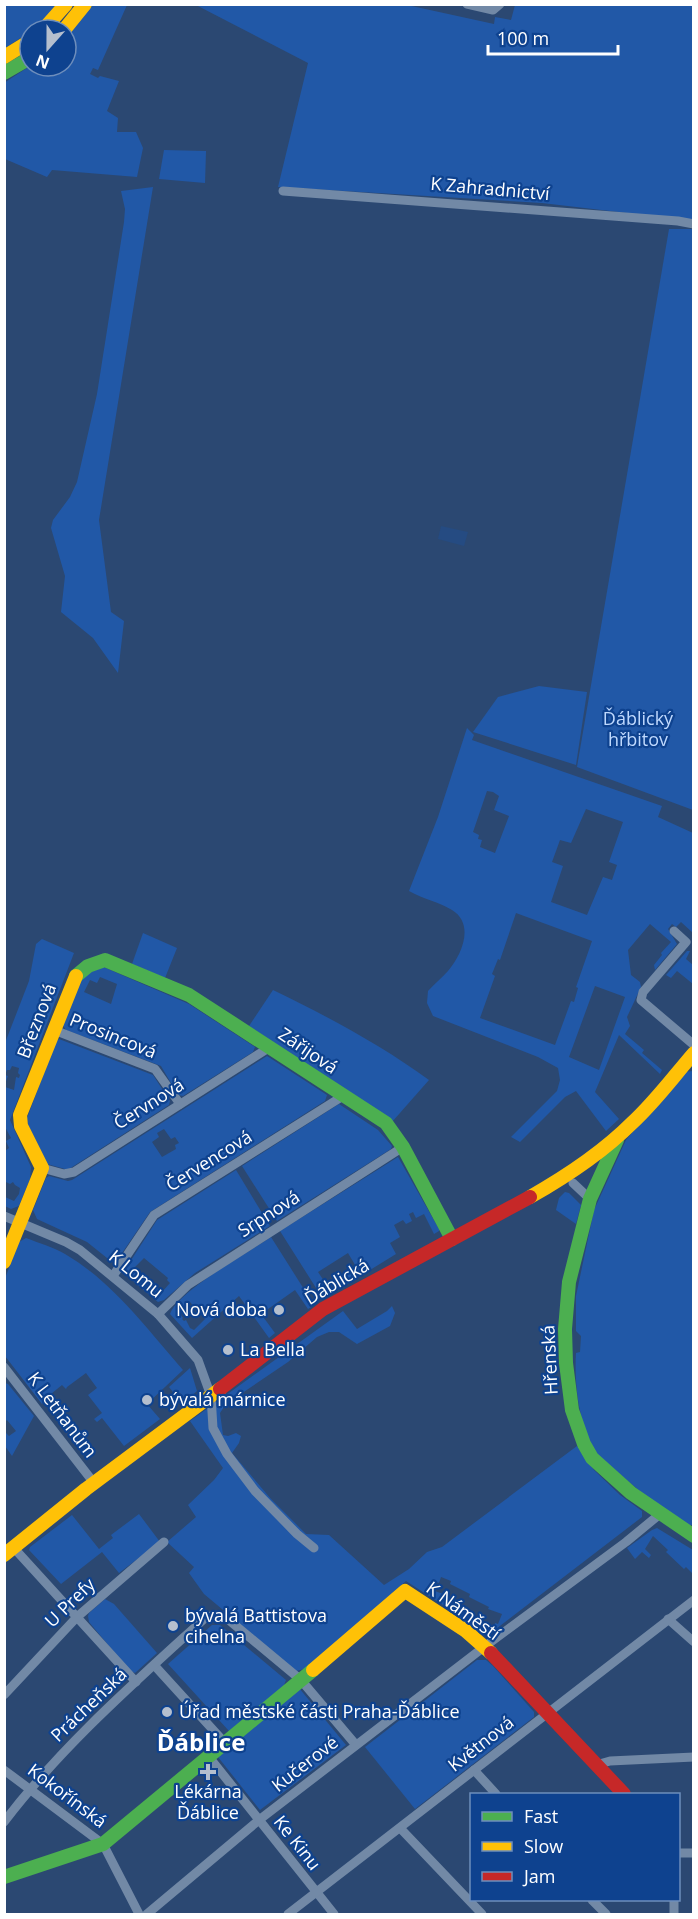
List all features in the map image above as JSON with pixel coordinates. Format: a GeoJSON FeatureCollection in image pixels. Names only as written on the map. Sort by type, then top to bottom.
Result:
{"type":"FeatureCollection","features":[{"type":"Feature","properties":{"kind":"main road"},"geometry":{"type":"LineString","coordinates":[[54,18],[66,4]]}},
{"type":"Feature","properties":{"kind":"main road"},"geometry":{"type":"LineString","coordinates":[[74,18],[85,4]]}},
{"type":"Feature","properties":{"kind":"main road"},"geometry":{"type":"LineString","coordinates":[[4,57],[18,48]]}},
{"type":"Feature","properties":{"kind":"main road"},"geometry":{"type":"LineString","coordinates":[[4,73],[18,65]]}},
{"type":"Feature","properties":{"kind":"main road","name":"Zářijová"},"geometry":{"type":"LineString","coordinates":[[88,966],[105,960],[189,995],[386,1123],[403,1147],[452,1239]]}},
{"type":"Feature","properties":{"kind":"main road","name":"Březnová"},"geometry":{"type":"LineString","coordinates":[[42,1168],[21,1126],[20,1115],[74,976],[88,966]]}},
{"type":"Feature","properties":{"kind":"main road","name":"Ďáblická"},"geometry":{"type":"LineString","coordinates":[[7,1552],[323,1309],[567,1176],[592,1158],[633,1123],[693,1053]]}},
{"type":"Feature","properties":{"kind":"main road","name":"Hřenská"},"geometry":{"type":"LineString","coordinates":[[619,1136],[590,1199],[573,1261],[566,1309],[566,1363],[572,1410],[584,1444],[592,1458],[660,1514],[693,1536]]}},
{"type":"Feature","properties":{"kind":"main road"},"geometry":{"type":"LineString","coordinates":[[4,1262],[42,1168]]}},
{"type":"Feature","properties":{"kind":"main road","name":"K Náměstí"},"geometry":{"type":"LineString","coordinates":[[301,1680],[405,1591],[466,1631],[484,1647],[623,1793]]}},
{"type":"Feature","properties":{"kind":"main road"},"geometry":{"type":"LineString","coordinates":[[4,1876],[103,1844],[301,1680]]}},
{"type":"Feature","properties":{"kind":"street"},"geometry":{"type":"LineString","coordinates":[[467,4],[493,10],[500,4]]}},
{"type":"Feature","properties":{"kind":"street","name":"K Zahradnictví"},"geometry":{"type":"LineString","coordinates":[[282,190],[678,220],[693,224]]}},
{"type":"Feature","properties":{"kind":"street"},"geometry":{"type":"LineString","coordinates":[[674,932],[686,942],[643,992],[641,1000],[693,1045]]}},
{"type":"Feature","properties":{"kind":"street","name":"Prosincová"},"geometry":{"type":"LineString","coordinates":[[54,1030],[155,1069],[180,1104]]}},
{"type":"Feature","properties":{"kind":"street","name":"Červnová"},"geometry":{"type":"LineString","coordinates":[[42,1168],[64,1174],[74,1172],[270,1047]]}},
{"type":"Feature","properties":{"kind":"street","name":"Červencová"},"geometry":{"type":"LineString","coordinates":[[113,1276],[154,1215],[343,1096]]}},
{"type":"Feature","properties":{"kind":"street","name":"Srpnová"},"geometry":{"type":"LineString","coordinates":[[158,1314],[188,1285],[403,1147]]}},
{"type":"Feature","properties":{"kind":"street"},"geometry":{"type":"LineString","coordinates":[[573,1184],[590,1199]]}},
{"type":"Feature","properties":{"kind":"street","name":"K Lomu"},"geometry":{"type":"LineString","coordinates":[[4,1216],[80,1250],[158,1314],[198,1360],[211,1396],[213,1428],[227,1454],[255,1491],[314,1548]]}},
{"type":"Feature","properties":{"kind":"street","name":"K Letňanům"},"geometry":{"type":"LineString","coordinates":[[5,1369],[94,1484]]}},
{"type":"Feature","properties":{"kind":"street","name":"Kučerové"},"geometry":{"type":"LineString","coordinates":[[147,1914],[259,1820],[356,1744],[626,1542],[660,1514]]}},
{"type":"Feature","properties":{"kind":"street","name":"U Prefy"},"geometry":{"type":"LineString","coordinates":[[4,1695],[77,1617],[164,1542]]}},
{"type":"Feature","properties":{"kind":"street"},"geometry":{"type":"LineString","coordinates":[[7,1552],[77,1617],[136,1682]]}},
{"type":"Feature","properties":{"kind":"street","name":"Květnová"},"geometry":{"type":"LineString","coordinates":[[288,1914],[693,1600]]}},
{"type":"Feature","properties":{"kind":"street","name":"Prácheňská"},"geometry":{"type":"LineString","coordinates":[[4,1822],[30,1788],[93,1722],[204,1619],[213,1615],[224,1616],[301,1680]]}},
{"type":"Feature","properties":{"kind":"street"},"geometry":{"type":"LineString","coordinates":[[668,1619],[693,1642]]}},
{"type":"Feature","properties":{"kind":"street"},"geometry":{"type":"LineString","coordinates":[[154,1665],[225,1743]]}},
{"type":"Feature","properties":{"kind":"street"},"geometry":{"type":"LineString","coordinates":[[301,1680],[356,1744]]}},
{"type":"Feature","properties":{"kind":"street","name":"Ke Kinu"},"geometry":{"type":"LineString","coordinates":[[208,1757],[334,1914]]}},
{"type":"Feature","properties":{"kind":"street"},"geometry":{"type":"LineString","coordinates":[[596,1765],[610,1761],[693,1757]]}},
{"type":"Feature","properties":{"kind":"street","name":"Kokořínská"},"geometry":{"type":"LineString","coordinates":[[4,1770],[103,1844],[139,1914]]}},
{"type":"Feature","properties":{"kind":"street"},"geometry":{"type":"LineString","coordinates":[[474,1770],[495,1793]]}},
{"type":"Feature","properties":{"kind":"street"},"geometry":{"type":"LineString","coordinates":[[400,1828],[482,1914]]}},
{"type":"Feature","properties":{"kind":"street"},"geometry":{"type":"LineString","coordinates":[[594,1901],[606,1914]]}},
{"type":"Feature","properties":{"kind":"green space"},"geometry":{"type":"Polygon","coordinates":[[[5,5],[58,5],[46,18],[18,18],[18,40],[5,48],[5,5]]]}},
{"type":"Feature","properties":{"kind":"green space"},"geometry":{"type":"Polygon","coordinates":[[[92,5],[127,5],[98,70],[93,68],[90,74],[98,78],[100,76],[119,81],[107,111],[118,118],[117,132],[136,132],[143,148],[137,177],[52,170],[47,177],[5,159],[4,83],[18,74],[18,78],[78,78],[78,21],[92,5]]]}},
{"type":"Feature","properties":{"kind":"green space"},"geometry":{"type":"Polygon","coordinates":[[[196,5],[407,5],[494,24],[495,17],[511,20],[515,5],[693,5],[693,219],[542,203],[278,187],[308,63],[196,5]]]}},
{"type":"Feature","properties":{"kind":"green space"},"geometry":{"type":"Polygon","coordinates":[[[164,150],[206,151],[205,183],[159,179],[164,150]]]}},
{"type":"Feature","properties":{"kind":"green space"},"geometry":{"type":"Polygon","coordinates":[[[153,187],[99,520],[111,612],[124,621],[118,673],[93,638],[61,612],[65,576],[51,528],[53,520],[70,497],[77,482],[97,394],[124,222],[125,209],[121,191],[153,187]]]}},
{"type":"Feature","properties":{"kind":"green space","name":"Ďáblický hřbitov"},"geometry":{"type":"Polygon","coordinates":[[[669,229],[694,229],[693,810],[577,767],[669,229]]]}},
{"type":"Feature","properties":{"kind":"green space"},"geometry":{"type":"Polygon","coordinates":[[[539,686],[587,692],[576,765],[473,732],[498,697],[539,686]]]}},
{"type":"Feature","properties":{"kind":"green space"},"geometry":{"type":"Polygon","coordinates":[[[467,728],[474,735],[472,740],[662,806],[658,817],[693,833],[693,933],[681,922],[676,927],[672,924],[668,929],[677,944],[655,970],[654,965],[671,942],[650,924],[628,950],[631,975],[640,982],[641,987],[627,1017],[630,1026],[625,1034],[662,1070],[660,1074],[619,1035],[595,1092],[619,1119],[606,1131],[576,1091],[565,1097],[520,1142],[511,1137],[557,1091],[560,1080],[558,1068],[538,1057],[433,1016],[427,1003],[428,991],[446,974],[458,957],[465,931],[459,916],[452,910],[409,891],[438,817],[467,728]],[[487,791],[473,832],[479,835],[478,839],[482,840],[480,847],[495,853],[509,816],[494,810],[499,796],[493,792],[487,791]],[[586,809],[571,843],[560,840],[552,862],[563,866],[551,902],[587,915],[603,877],[612,880],[617,865],[609,862],[623,822],[586,809]],[[516,913],[500,960],[498,959],[492,974],[495,976],[480,1018],[555,1045],[571,1001],[574,1002],[578,988],[576,987],[592,941],[516,913]],[[595,986],[569,1057],[599,1070],[625,997],[595,986]]]}},
{"type":"Feature","properties":{"kind":"green space"},"geometry":{"type":"Polygon","coordinates":[[[143,933],[177,948],[165,978],[132,964],[143,933]]]}},
{"type":"Feature","properties":{"kind":"green space"},"geometry":{"type":"Polygon","coordinates":[[[42,939],[74,953],[10,1120],[31,1167],[30,1179],[19,1206],[11,1209],[5,1206],[5,1197],[14,1201],[20,1188],[13,1182],[10,1184],[6,1182],[5,1186],[5,1151],[9,1148],[6,1141],[11,1138],[5,1127],[5,1087],[14,1090],[16,1077],[19,1078],[20,1075],[19,1068],[12,1066],[5,1075],[5,1043],[29,981],[36,944],[42,939]]]}},
{"type":"Feature","properties":{"kind":"green space"},"geometry":{"type":"Polygon","coordinates":[[[687,951],[690,951],[686,959],[693,965],[693,984],[677,971],[671,978],[666,975],[687,951]]]}},
{"type":"Feature","properties":{"kind":"green space"},"geometry":{"type":"Polygon","coordinates":[[[101,966],[189,1004],[255,1047],[253,1052],[183,1096],[178,1095],[161,1066],[66,1030],[62,1024],[83,975],[101,966]],[[100,977],[97,983],[90,980],[84,992],[111,1004],[117,984],[100,977]]]}},
{"type":"Feature","properties":{"kind":"green space"},"geometry":{"type":"Polygon","coordinates":[[[273,990],[353,1032],[429,1080],[392,1122],[249,1026],[273,990]]]}},
{"type":"Feature","properties":{"kind":"green space"},"geometry":{"type":"Polygon","coordinates":[[[59,1039],[153,1075],[170,1101],[169,1105],[69,1169],[47,1164],[28,1125],[27,1118],[56,1041],[59,1039]]]}},
{"type":"Feature","properties":{"kind":"green space"},"geometry":{"type":"Polygon","coordinates":[[[267,1056],[327,1095],[325,1101],[150,1212],[118,1259],[112,1262],[87,1242],[37,1219],[33,1210],[46,1178],[49,1176],[72,1180],[267,1056]],[[164,1129],[157,1133],[159,1137],[152,1142],[162,1157],[176,1149],[175,1145],[179,1143],[175,1137],[171,1139],[164,1129]]]}},
{"type":"Feature","properties":{"kind":"green space"},"geometry":{"type":"Polygon","coordinates":[[[693,1071],[693,1525],[689,1525],[660,1507],[598,1455],[586,1433],[577,1392],[576,1353],[580,1352],[581,1336],[576,1331],[576,1296],[594,1210],[626,1140],[683,1072],[693,1071]]]}},
{"type":"Feature","properties":{"kind":"green space"},"geometry":{"type":"Polygon","coordinates":[[[339,1104],[378,1130],[392,1146],[391,1149],[277,1221],[242,1166],[339,1104]]]}},
{"type":"Feature","properties":{"kind":"green space"},"geometry":{"type":"Polygon","coordinates":[[[398,1157],[439,1229],[434,1234],[424,1214],[416,1218],[413,1212],[409,1214],[412,1221],[406,1224],[403,1220],[394,1225],[400,1237],[390,1243],[396,1254],[323,1299],[280,1231],[398,1157]],[[348,1253],[318,1272],[332,1293],[339,1289],[333,1280],[349,1271],[354,1279],[361,1275],[348,1253]]]}},
{"type":"Feature","properties":{"kind":"green space"},"geometry":{"type":"Polygon","coordinates":[[[236,1170],[270,1226],[195,1273],[164,1300],[158,1302],[125,1274],[126,1268],[157,1220],[236,1170]],[[144,1258],[134,1268],[162,1292],[170,1283],[168,1278],[144,1258]]]}},
{"type":"Feature","properties":{"kind":"green space"},"geometry":{"type":"Polygon","coordinates":[[[565,1192],[581,1205],[576,1224],[556,1210],[559,1198],[565,1192]]]}},
{"type":"Feature","properties":{"kind":"green space"},"geometry":{"type":"Polygon","coordinates":[[[271,1237],[314,1305],[308,1309],[295,1290],[261,1314],[275,1333],[269,1338],[239,1296],[192,1338],[170,1314],[176,1304],[215,1272],[271,1237]],[[190,1302],[179,1312],[182,1319],[186,1320],[190,1328],[194,1330],[205,1319],[190,1302]]]}},
{"type":"Feature","properties":{"kind":"green space"},"geometry":{"type":"Polygon","coordinates":[[[26,1238],[65,1254],[99,1278],[128,1307],[183,1370],[147,1404],[160,1419],[124,1446],[102,1418],[97,1422],[94,1419],[102,1413],[88,1395],[97,1388],[86,1373],[66,1389],[62,1385],[42,1404],[5,1356],[4,1281],[19,1242],[26,1238]]]}},
{"type":"Feature","properties":{"kind":"green space"},"geometry":{"type":"Polygon","coordinates":[[[392,1306],[395,1313],[390,1326],[357,1344],[339,1332],[329,1332],[317,1337],[288,1362],[226,1404],[220,1413],[223,1435],[236,1433],[241,1436],[232,1453],[271,1499],[306,1534],[329,1535],[384,1585],[409,1569],[427,1552],[442,1547],[577,1446],[594,1470],[620,1495],[642,1511],[642,1517],[488,1635],[482,1635],[446,1607],[406,1581],[308,1668],[296,1671],[204,1594],[189,1573],[194,1567],[167,1542],[196,1517],[188,1505],[223,1468],[190,1421],[343,1311],[357,1329],[392,1306]],[[441,1577],[432,1590],[446,1595],[445,1598],[465,1608],[464,1611],[484,1621],[483,1623],[494,1627],[495,1623],[498,1624],[502,1614],[488,1609],[489,1607],[469,1597],[470,1594],[450,1584],[451,1581],[441,1577]]]}},
{"type":"Feature","properties":{"kind":"green space"},"geometry":{"type":"Polygon","coordinates":[[[190,1368],[197,1391],[187,1400],[180,1393],[176,1396],[169,1387],[190,1368]]]}},
{"type":"Feature","properties":{"kind":"green space"},"geometry":{"type":"Polygon","coordinates":[[[5,1383],[34,1416],[12,1456],[5,1446],[5,1432],[9,1436],[16,1431],[7,1420],[5,1422],[5,1383]]]}},
{"type":"Feature","properties":{"kind":"green space"},"geometry":{"type":"Polygon","coordinates":[[[139,1514],[160,1542],[119,1573],[102,1552],[61,1584],[29,1550],[72,1515],[99,1549],[113,1538],[111,1535],[139,1514]]]}},
{"type":"Feature","properties":{"kind":"green space"},"geometry":{"type":"Polygon","coordinates":[[[657,1528],[693,1550],[693,1574],[686,1567],[684,1569],[666,1552],[668,1550],[653,1536],[645,1549],[651,1555],[649,1558],[642,1552],[635,1559],[627,1548],[657,1528]]]}},
{"type":"Feature","properties":{"kind":"green space"},"geometry":{"type":"Polygon","coordinates":[[[105,1599],[114,1604],[157,1653],[135,1673],[129,1670],[89,1622],[89,1613],[105,1599]]]}},
{"type":"Feature","properties":{"kind":"green space"},"geometry":{"type":"Polygon","coordinates":[[[212,1625],[220,1625],[286,1680],[283,1688],[229,1731],[168,1664],[212,1625]]]}},
{"type":"Feature","properties":{"kind":"green space"},"geometry":{"type":"Polygon","coordinates":[[[477,1660],[486,1660],[493,1666],[534,1712],[534,1717],[415,1809],[365,1747],[477,1660]]]}},
{"type":"Feature","properties":{"kind":"green space"},"geometry":{"type":"Polygon","coordinates":[[[299,1688],[346,1745],[260,1810],[218,1757],[299,1688]]]}},
{"type":"Feature","properties":{"kind":"shaded area"},"geometry":{"type":"Polygon","coordinates":[[[441,526],[468,532],[464,546],[438,539],[441,526]]]}},
{"type":"Feature","properties":{"kind":"traffic: fast"},"geometry":{"type":"LineString","coordinates":[[4,73],[18,65]]}},
{"type":"Feature","properties":{"kind":"traffic: fast"},"geometry":{"type":"LineString","coordinates":[[76,976],[88,966],[105,960],[189,995],[386,1123],[403,1147],[452,1239]]}},
{"type":"Feature","properties":{"kind":"traffic: fast"},"geometry":{"type":"LineString","coordinates":[[617,1140],[590,1199],[569,1282],[565,1329],[566,1363],[572,1410],[584,1444],[592,1458],[631,1493],[694,1536]]}},
{"type":"Feature","properties":{"kind":"traffic: fast"},"geometry":{"type":"LineString","coordinates":[[4,1877],[103,1844],[313,1670]]}},
{"type":"Feature","properties":{"kind":"traffic: slow"},"geometry":{"type":"LineString","coordinates":[[54,18],[66,4]]}},
{"type":"Feature","properties":{"kind":"traffic: slow"},"geometry":{"type":"LineString","coordinates":[[74,18],[85,4]]}},
{"type":"Feature","properties":{"kind":"traffic: slow"},"geometry":{"type":"LineString","coordinates":[[4,57],[18,48]]}},
{"type":"Feature","properties":{"kind":"traffic: slow"},"geometry":{"type":"LineString","coordinates":[[4,1262],[42,1168],[21,1126],[20,1115],[76,976]]}},
{"type":"Feature","properties":{"kind":"traffic: slow"},"geometry":{"type":"LineString","coordinates":[[530,1197],[584,1163],[621,1134],[649,1106],[694,1053]]}},
{"type":"Feature","properties":{"kind":"traffic: slow"},"geometry":{"type":"LineString","coordinates":[[4,1555],[86,1489],[220,1389]]}},
{"type":"Feature","properties":{"kind":"traffic: slow"},"geometry":{"type":"LineString","coordinates":[[313,1670],[405,1591],[466,1631],[491,1653]]}},
{"type":"Feature","properties":{"kind":"traffic: jam"},"geometry":{"type":"LineString","coordinates":[[220,1389],[323,1309],[530,1197]]}},
{"type":"Feature","properties":{"kind":"traffic: jam"},"geometry":{"type":"LineString","coordinates":[[491,1653],[623,1793]]}},
{"type":"Feature","properties":{"kind":"place","name":"Nová doba"},"geometry":{"type":"Point","coordinates":[279,1310]}},
{"type":"Feature","properties":{"kind":"place","name":"La Bella"},"geometry":{"type":"Point","coordinates":[228,1350]}},
{"type":"Feature","properties":{"kind":"place","name":"bývalá márnice"},"geometry":{"type":"Point","coordinates":[147,1400]}},
{"type":"Feature","properties":{"kind":"place","name":"bývalá Battistova cihelna"},"geometry":{"type":"Point","coordinates":[173,1626]}},
{"type":"Feature","properties":{"kind":"place","name":"Úřad městské části Praha-Ďáblice"},"geometry":{"type":"Point","coordinates":[167,1712]}},
{"type":"Feature","properties":{"kind":"place","name":"Lékárna Ďáblice"},"geometry":{"type":"Point","coordinates":[208,1772]}},
{"type":"Feature","properties":{"kind":"district","name":"Ďáblice"},"geometry":{"type":"Point","coordinates":[201,1743]}}]}
